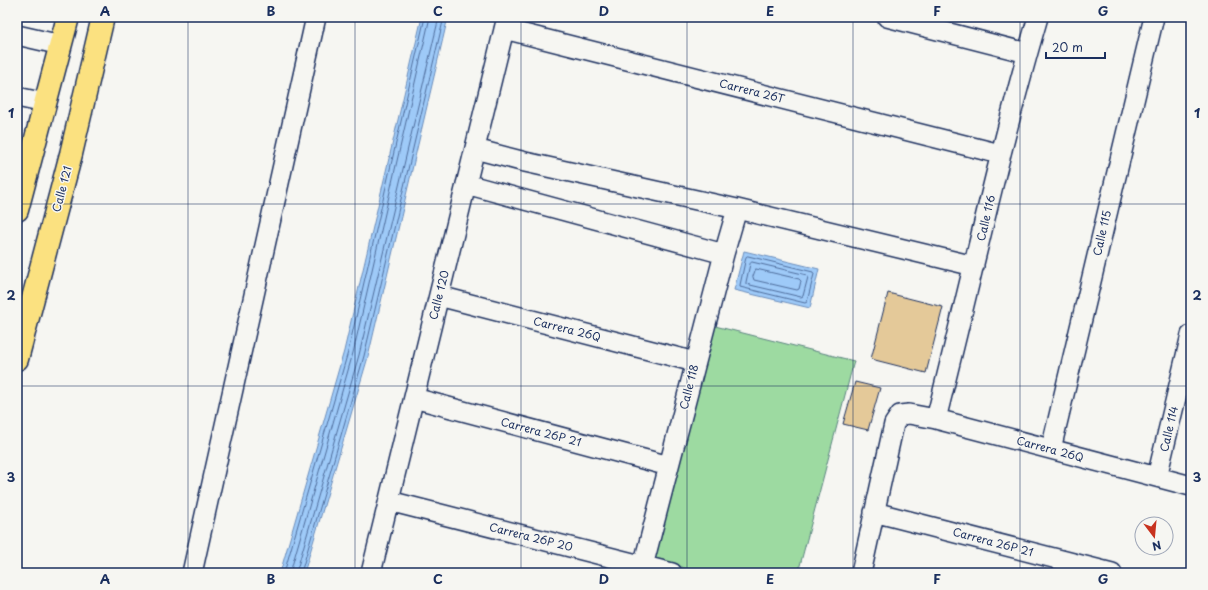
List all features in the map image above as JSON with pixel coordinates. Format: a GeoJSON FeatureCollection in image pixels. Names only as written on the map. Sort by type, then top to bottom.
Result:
{"type":"FeatureCollection","features":[{"type":"Feature","properties":{"kind":"main road"},"geometry":{"type":"LineString","coordinates":[[17,210],[22,170],[45,103],[68,17]]}},
{"type":"Feature","properties":{"kind":"main road","name":"Calle 121"},"geometry":{"type":"LineString","coordinates":[[17,359],[71,154],[103,17]]}},
{"type":"Feature","properties":{"kind":"street"},"geometry":{"type":"LineString","coordinates":[[192,573],[316,17]]}},
{"type":"Feature","properties":{"kind":"street"},"geometry":{"type":"LineString","coordinates":[[887,17],[1027,52]]}},
{"type":"Feature","properties":{"kind":"street","name":"Calle 116"},"geometry":{"type":"LineString","coordinates":[[936,419],[1000,154],[1027,52],[1038,17]]}},
{"type":"Feature","properties":{"kind":"street","name":"Calle 115"},"geometry":{"type":"LineString","coordinates":[[1051,448],[1154,17]]}},
{"type":"Feature","properties":{"kind":"street","name":"Calle 120"},"geometry":{"type":"LineString","coordinates":[[371,573],[506,23]]}},
{"type":"Feature","properties":{"kind":"street","name":"Carrera 26T"},"geometry":{"type":"LineString","coordinates":[[506,23],[1000,154]]}},
{"type":"Feature","properties":{"kind":"street"},"geometry":{"type":"LineString","coordinates":[[17,35],[61,45]]}},
{"type":"Feature","properties":{"kind":"street"},"geometry":{"type":"LineString","coordinates":[[17,96],[45,103]]}},
{"type":"Feature","properties":{"kind":"street"},"geometry":{"type":"LineString","coordinates":[[475,149],[525,162],[737,209],[974,266]]}},
{"type":"Feature","properties":{"kind":"street"},"geometry":{"type":"LineString","coordinates":[[466,184],[724,254]]}},
{"type":"Feature","properties":{"kind":"street","name":"Calle 118"},"geometry":{"type":"LineString","coordinates":[[643,566],[695,362],[737,209]]}},
{"type":"Feature","properties":{"kind":"street","name":"Carrera 26Q"},"geometry":{"type":"LineString","coordinates":[[439,296],[695,362]]}},
{"type":"Feature","properties":{"kind":"street","name":"Calle 114"},"geometry":{"type":"LineString","coordinates":[[1157,477],[1191,335]]}},
{"type":"Feature","properties":{"kind":"street","name":"Carrera 26P 21"},"geometry":{"type":"LineString","coordinates":[[414,398],[669,466]]}},
{"type":"Feature","properties":{"kind":"street","name":"Carrera 26Q"},"geometry":{"type":"LineString","coordinates":[[874,512],[894,424],[900,415],[909,414],[936,419],[1051,448],[1191,486]]}},
{"type":"Feature","properties":{"kind":"street","name":"Carrera 26P 20"},"geometry":{"type":"LineString","coordinates":[[389,501],[672,573]]}},
{"type":"Feature","properties":{"kind":"street"},"geometry":{"type":"LineString","coordinates":[[861,573],[874,512]]}},
{"type":"Feature","properties":{"kind":"street","name":"Carrera 26P 21"},"geometry":{"type":"LineString","coordinates":[[874,512],[1112,573]]}},
{"type":"Feature","properties":{"kind":"green space"},"geometry":{"type":"Polygon","coordinates":[[[711,325],[854,361],[798,573],[705,573],[650,559],[711,325]]]}},
{"type":"Feature","properties":{"kind":"water"},"geometry":{"type":"Polygon","coordinates":[[[422,17],[448,17],[368,357],[304,573],[280,573],[344,351],[422,17]]]}},
{"type":"Feature","properties":{"kind":"water"},"geometry":{"type":"Polygon","coordinates":[[[744,251],[819,269],[810,308],[734,290],[744,251]]]}},
{"type":"Feature","properties":{"kind":"building"},"geometry":{"type":"Polygon","coordinates":[[[888,293],[943,307],[926,373],[871,359],[888,293]]]}},
{"type":"Feature","properties":{"kind":"building"},"geometry":{"type":"Polygon","coordinates":[[[855,382],[880,388],[868,430],[843,424],[855,382]]]}}]}
